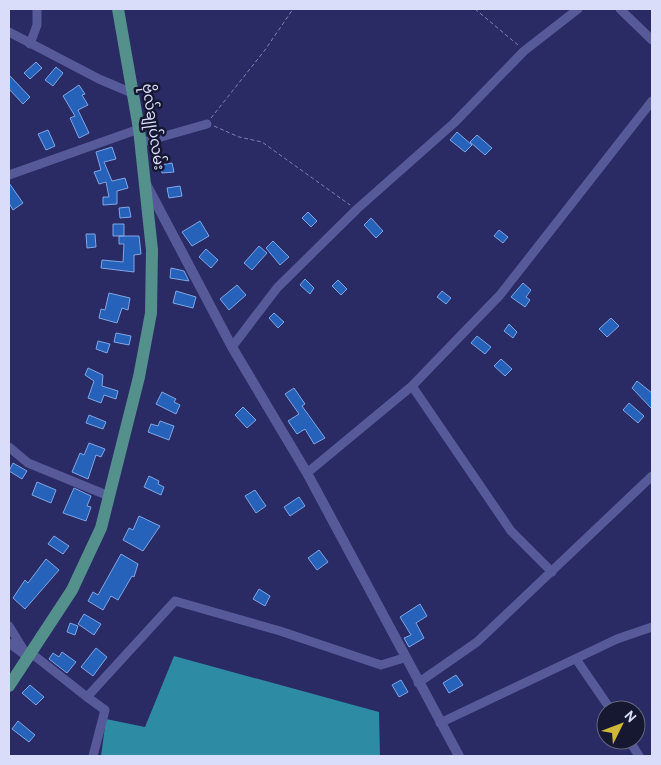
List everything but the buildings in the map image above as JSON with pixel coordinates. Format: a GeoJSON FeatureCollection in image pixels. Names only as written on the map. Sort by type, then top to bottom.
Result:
{"type":"FeatureCollection","features":[{"type":"Feature","properties":{"kind":"main road","name":"ဗိုလ်ချုပ်လမ်း"},"geometry":{"type":"LineString","coordinates":[[9,686],[83,568],[101,528],[139,377],[151,313],[152,250],[140,143],[118,9]]}},
{"type":"Feature","properties":{"kind":"street"},"geometry":{"type":"LineString","coordinates":[[30,44],[37,25],[36,9]]}},
{"type":"Feature","properties":{"kind":"street"},"geometry":{"type":"LineString","coordinates":[[232,348],[277,288],[357,209],[454,123],[524,51],[578,9]]}},
{"type":"Feature","properties":{"kind":"street"},"geometry":{"type":"LineString","coordinates":[[620,9],[652,40]]}},
{"type":"Feature","properties":{"kind":"street"},"geometry":{"type":"LineString","coordinates":[[9,32],[132,93]]}},
{"type":"Feature","properties":{"kind":"street"},"geometry":{"type":"LineString","coordinates":[[307,473],[412,386],[500,295],[652,101]]}},
{"type":"Feature","properties":{"kind":"street"},"geometry":{"type":"LineString","coordinates":[[140,143],[207,124]]}},
{"type":"Feature","properties":{"kind":"street"},"geometry":{"type":"LineString","coordinates":[[9,176],[138,129]]}},
{"type":"Feature","properties":{"kind":"street"},"geometry":{"type":"LineString","coordinates":[[143,178],[232,348],[307,473],[404,658],[459,756]]}},
{"type":"Feature","properties":{"kind":"street"},"geometry":{"type":"LineString","coordinates":[[412,386],[511,531],[552,572]]}},
{"type":"Feature","properties":{"kind":"street"},"geometry":{"type":"LineString","coordinates":[[9,447],[28,463],[109,496]]}},
{"type":"Feature","properties":{"kind":"street"},"geometry":{"type":"LineString","coordinates":[[418,683],[477,642],[652,476]]}},
{"type":"Feature","properties":{"kind":"street"},"geometry":{"type":"LineString","coordinates":[[87,696],[175,600],[280,631],[381,665],[404,658]]}},
{"type":"Feature","properties":{"kind":"street"},"geometry":{"type":"LineString","coordinates":[[9,626],[29,655]]}},
{"type":"Feature","properties":{"kind":"street"},"geometry":{"type":"LineString","coordinates":[[440,723],[617,639],[652,627]]}},
{"type":"Feature","properties":{"kind":"street"},"geometry":{"type":"LineString","coordinates":[[9,643],[29,655],[104,710],[93,756]]}},
{"type":"Feature","properties":{"kind":"street"},"geometry":{"type":"LineString","coordinates":[[576,659],[604,700]]}},
{"type":"Feature","properties":{"kind":"path"},"geometry":{"type":"LineString","coordinates":[[293,9],[265,50],[207,124],[240,137],[262,142],[357,209]]}},
{"type":"Feature","properties":{"kind":"path"},"geometry":{"type":"LineString","coordinates":[[474,9],[524,51]]}},
{"type":"Feature","properties":{"kind":"water"},"geometry":{"type":"Polygon","coordinates":[[[174,656],[379,712],[380,756],[101,756],[106,719],[145,727],[174,656]]]}}]}
